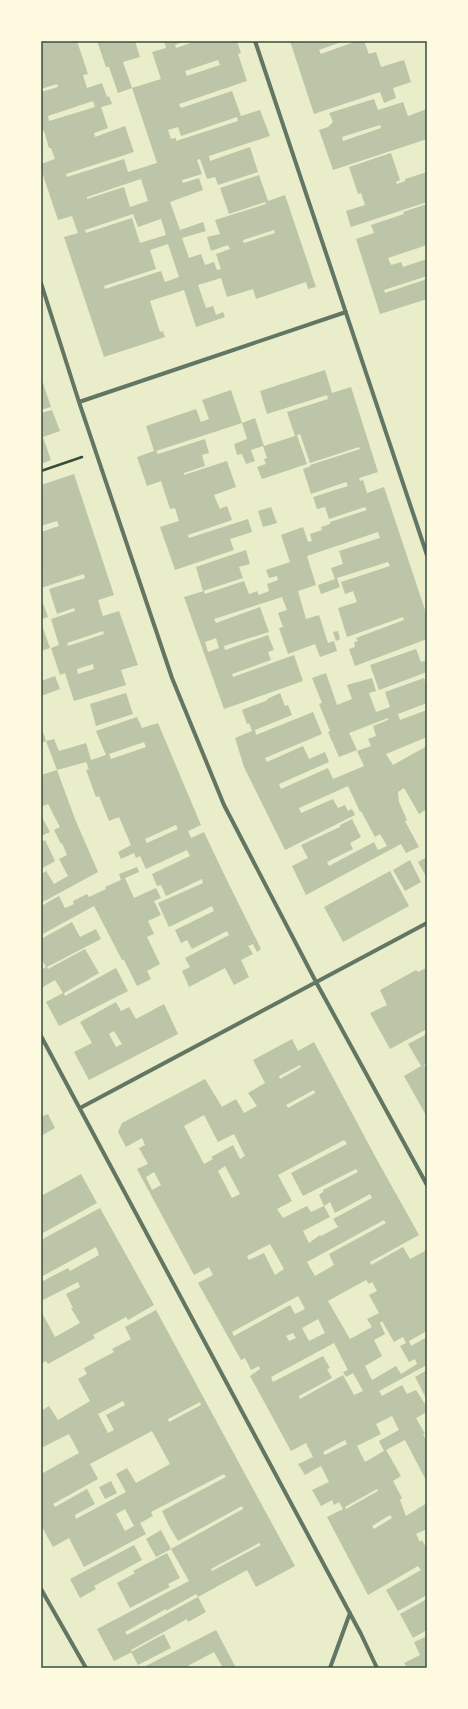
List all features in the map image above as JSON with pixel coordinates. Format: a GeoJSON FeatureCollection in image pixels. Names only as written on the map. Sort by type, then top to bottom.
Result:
{"type":"FeatureCollection","features":[{"type":"Feature","properties":{"kind":"street"},"geometry":{"type":"LineString","coordinates":[[255,41],[427,555]]}},
{"type":"Feature","properties":{"kind":"street"},"geometry":{"type":"LineString","coordinates":[[41,283],[78,402],[172,678],[224,805],[316,982],[427,1185]]}},
{"type":"Feature","properties":{"kind":"street"},"geometry":{"type":"LineString","coordinates":[[78,402],[346,312]]}},
{"type":"Feature","properties":{"kind":"street"},"geometry":{"type":"LineString","coordinates":[[80,1108],[427,923]]}},
{"type":"Feature","properties":{"kind":"street"},"geometry":{"type":"LineString","coordinates":[[41,1036],[350,1613],[376,1668]]}},
{"type":"Feature","properties":{"kind":"street"},"geometry":{"type":"LineString","coordinates":[[41,1589],[86,1668]]}},
{"type":"Feature","properties":{"kind":"street"},"geometry":{"type":"LineString","coordinates":[[330,1668],[350,1613]]}},
{"type":"Feature","properties":{"kind":"path"},"geometry":{"type":"LineString","coordinates":[[41,471],[95,452]]}},
{"type":"Feature","properties":{"kind":"building"},"geometry":{"type":"Polygon","coordinates":[[[41,41],[77,41],[88,74],[83,75],[87,88],[102,83],[107,97],[109,96],[112,104],[101,107],[108,128],[94,133],[95,137],[125,126],[134,152],[66,174],[67,177],[124,159],[128,172],[157,163],[132,88],[161,79],[152,52],[166,48],[164,41],[185,41],[175,45],[176,48],[196,41],[237,41],[241,53],[238,54],[247,81],[179,104],[181,108],[232,91],[241,116],[260,110],[270,136],[209,156],[210,161],[250,147],[258,172],[218,185],[215,177],[207,179],[200,159],[197,160],[202,174],[182,180],[183,183],[199,178],[203,190],[170,202],[180,230],[203,222],[206,231],[182,238],[189,258],[201,254],[205,265],[214,262],[217,270],[221,269],[216,254],[230,249],[228,245],[211,251],[207,237],[220,234],[215,220],[266,204],[265,202],[229,214],[220,188],[259,175],[268,201],[285,195],[316,287],[308,289],[306,282],[256,299],[253,289],[227,297],[221,278],[198,285],[206,308],[213,306],[216,315],[223,312],[225,317],[196,327],[184,290],[150,301],[160,332],[163,331],[165,337],[104,357],[64,237],[78,233],[72,216],[58,220],[41,169],[41,164],[55,159],[51,148],[49,148],[44,131],[41,132],[41,92],[58,87],[57,84],[41,89],[41,41]],[[218,60],[185,71],[187,76],[220,65],[218,60]],[[93,101],[48,116],[49,121],[95,107],[93,101]],[[237,117],[181,136],[178,127],[168,130],[171,139],[176,138],[176,141],[238,121],[237,117]],[[141,179],[87,197],[87,199],[124,187],[130,207],[148,201],[141,179]],[[133,214],[85,230],[86,233],[132,218],[140,243],[166,235],[161,219],[138,227],[133,214]],[[274,230],[243,240],[244,243],[275,233],[274,230]],[[168,244],[150,250],[156,269],[104,286],[105,289],[161,271],[165,282],[179,277],[168,244]]]}},
{"type":"Feature","properties":{"kind":"building"},"geometry":{"type":"Polygon","coordinates":[[[97,41],[135,41],[140,57],[123,62],[132,88],[118,93],[109,67],[106,67],[97,41]]]}},
{"type":"Feature","properties":{"kind":"building"},"geometry":{"type":"Polygon","coordinates":[[[290,41],[344,41],[319,50],[321,54],[357,41],[364,41],[369,54],[376,52],[381,67],[404,60],[411,82],[393,88],[396,98],[384,103],[380,92],[314,114],[290,41]]]}},
{"type":"Feature","properties":{"kind":"building"},"geometry":{"type":"Polygon","coordinates":[[[374,99],[378,110],[403,102],[408,116],[427,109],[427,139],[333,170],[319,130],[328,127],[333,122],[329,113],[374,99]],[[380,125],[342,137],[343,141],[381,128],[380,125]]]}},
{"type":"Feature","properties":{"kind":"building"},"geometry":{"type":"Polygon","coordinates":[[[391,153],[400,180],[396,182],[397,184],[405,181],[405,179],[427,172],[427,202],[351,227],[346,211],[365,205],[361,193],[358,194],[349,167],[391,153]]]}},
{"type":"Feature","properties":{"kind":"building"},"geometry":{"type":"Polygon","coordinates":[[[427,204],[427,245],[388,258],[391,265],[401,262],[403,267],[427,259],[427,276],[384,290],[385,293],[427,279],[427,299],[380,314],[356,239],[374,233],[371,225],[404,214],[403,212],[427,204]]]}},
{"type":"Feature","properties":{"kind":"building"},"geometry":{"type":"Polygon","coordinates":[[[325,370],[332,393],[351,387],[378,472],[359,478],[360,481],[363,480],[367,493],[384,487],[425,610],[427,620],[427,639],[355,666],[349,649],[355,647],[354,642],[358,641],[356,638],[404,620],[403,617],[347,637],[338,608],[357,602],[353,591],[345,594],[341,582],[390,566],[388,562],[337,578],[340,587],[321,594],[318,585],[335,579],[331,568],[343,564],[339,551],[380,538],[378,532],[307,556],[316,585],[298,591],[306,619],[319,615],[328,643],[334,641],[337,651],[320,657],[315,644],[288,654],[279,628],[283,627],[278,613],[287,610],[282,597],[214,619],[216,623],[260,607],[269,632],[224,646],[225,650],[268,635],[274,650],[268,652],[271,660],[232,674],[233,677],[294,655],[303,681],[224,709],[184,597],[204,591],[205,594],[244,581],[249,594],[257,591],[259,595],[269,591],[267,584],[278,580],[277,576],[269,578],[266,570],[290,562],[281,535],[303,527],[308,542],[312,541],[310,534],[322,530],[321,527],[330,524],[330,522],[367,510],[365,507],[329,519],[325,507],[317,509],[313,497],[348,486],[346,482],[311,494],[303,469],[311,466],[310,465],[360,449],[359,447],[310,463],[300,434],[297,435],[307,464],[262,479],[257,467],[266,464],[264,459],[267,458],[263,446],[251,450],[255,461],[246,464],[242,454],[237,455],[234,444],[247,439],[242,423],[255,418],[264,446],[295,436],[287,412],[328,399],[327,395],[267,414],[260,391],[325,370]],[[216,638],[205,642],[208,652],[219,648],[216,638]]]}},
{"type":"Feature","properties":{"kind":"building"},"geometry":{"type":"Polygon","coordinates":[[[41,377],[51,407],[41,410],[41,377]]]}},
{"type":"Feature","properties":{"kind":"building"},"geometry":{"type":"Polygon","coordinates":[[[231,390],[242,423],[156,451],[158,454],[205,439],[209,453],[202,455],[205,466],[184,473],[184,475],[227,461],[236,487],[214,495],[220,509],[227,506],[232,520],[188,535],[189,538],[248,519],[252,532],[230,539],[234,550],[175,570],[160,527],[179,521],[175,508],[170,509],[161,481],[147,486],[137,457],[154,451],[146,426],[196,409],[201,422],[209,419],[202,400],[231,390]]]}},
{"type":"Feature","properties":{"kind":"building"},"geometry":{"type":"Polygon","coordinates":[[[52,410],[60,431],[43,437],[51,460],[41,464],[41,413],[52,410]]]}},
{"type":"Feature","properties":{"kind":"building"},"geometry":{"type":"Polygon","coordinates":[[[74,474],[114,595],[98,600],[103,616],[119,611],[138,665],[121,670],[126,685],[74,701],[65,673],[60,675],[51,648],[59,645],[51,619],[75,611],[74,608],[57,614],[49,589],[85,578],[84,574],[41,588],[41,570],[43,569],[41,563],[41,532],[59,526],[57,521],[41,526],[41,485],[74,474]],[[103,631],[67,643],[68,646],[104,634],[103,631]],[[93,664],[77,669],[78,674],[94,669],[93,664]]]}},
{"type":"Feature","properties":{"kind":"building"},"geometry":{"type":"Polygon","coordinates":[[[271,507],[277,523],[263,527],[258,511],[271,507]]]}},
{"type":"Feature","properties":{"kind":"building"},"geometry":{"type":"Polygon","coordinates":[[[246,550],[250,564],[239,567],[243,578],[203,591],[196,567],[246,550]]]}},
{"type":"Feature","properties":{"kind":"building"},"geometry":{"type":"Polygon","coordinates":[[[41,597],[48,617],[41,619],[41,597]]]}},
{"type":"Feature","properties":{"kind":"building"},"geometry":{"type":"Polygon","coordinates":[[[41,622],[50,648],[41,651],[41,622]]]}},
{"type":"Feature","properties":{"kind":"building"},"geometry":{"type":"Polygon","coordinates":[[[338,631],[340,639],[336,641],[333,632],[338,631]]]}},
{"type":"Feature","properties":{"kind":"building"},"geometry":{"type":"Polygon","coordinates":[[[416,649],[421,662],[427,660],[427,672],[379,690],[370,665],[416,649]]]}},
{"type":"Feature","properties":{"kind":"building"},"geometry":{"type":"Polygon","coordinates":[[[326,673],[337,705],[352,699],[347,685],[372,678],[376,691],[369,693],[376,712],[390,707],[385,692],[424,678],[427,687],[427,703],[398,714],[400,720],[427,710],[427,737],[386,754],[393,765],[427,746],[427,809],[419,814],[404,788],[398,792],[399,802],[407,820],[405,821],[419,847],[406,853],[401,844],[306,895],[292,866],[308,858],[301,845],[340,827],[340,825],[352,819],[361,837],[350,843],[353,849],[327,862],[329,866],[374,842],[378,850],[387,846],[380,834],[375,837],[361,811],[360,812],[348,786],[299,808],[301,813],[333,799],[338,808],[345,805],[348,811],[352,809],[355,815],[285,850],[244,767],[235,738],[252,731],[249,723],[247,724],[242,710],[268,700],[267,699],[280,693],[285,706],[288,705],[292,715],[255,730],[256,735],[313,712],[322,734],[265,758],[267,762],[303,746],[309,759],[325,752],[329,762],[279,784],[281,789],[328,768],[333,779],[364,766],[357,751],[371,746],[368,739],[376,736],[373,726],[388,720],[388,718],[349,733],[357,750],[339,757],[328,732],[330,731],[319,704],[322,703],[312,678],[326,673]]]}},
{"type":"Feature","properties":{"kind":"building"},"geometry":{"type":"Polygon","coordinates":[[[55,676],[60,689],[41,696],[41,681],[55,676]]]}},
{"type":"Feature","properties":{"kind":"building"},"geometry":{"type":"Polygon","coordinates":[[[126,693],[133,714],[96,726],[90,704],[126,693]]]}},
{"type":"Feature","properties":{"kind":"building"},"geometry":{"type":"Polygon","coordinates":[[[137,717],[142,728],[158,723],[201,825],[188,831],[191,838],[204,832],[261,949],[257,952],[253,944],[248,946],[253,954],[241,960],[249,977],[234,985],[225,968],[189,987],[182,971],[190,967],[185,958],[229,935],[227,931],[192,949],[187,940],[181,943],[175,930],[214,911],[212,906],[169,927],[167,923],[158,903],[203,883],[202,879],[166,896],[161,885],[157,886],[152,874],[190,856],[187,850],[146,869],[140,856],[136,858],[134,853],[121,859],[118,852],[131,845],[119,817],[109,821],[99,796],[96,797],[86,770],[89,769],[86,762],[57,770],[46,741],[54,739],[59,751],[86,743],[91,760],[106,755],[96,731],[137,717]],[[144,742],[109,754],[111,759],[146,747],[144,742]],[[176,825],[145,839],[147,843],[178,829],[176,825]]]}},
{"type":"Feature","properties":{"kind":"building"},"geometry":{"type":"Polygon","coordinates":[[[41,726],[46,741],[41,743],[41,726]]]}},
{"type":"Feature","properties":{"kind":"building"},"geometry":{"type":"Polygon","coordinates":[[[57,770],[75,819],[98,872],[41,903],[41,874],[46,871],[54,884],[68,876],[59,859],[67,855],[54,830],[60,827],[48,804],[41,807],[41,775],[57,770]]]}},
{"type":"Feature","properties":{"kind":"building"},"geometry":{"type":"Polygon","coordinates":[[[41,815],[50,832],[41,836],[41,815]]]}},
{"type":"Feature","properties":{"kind":"building"},"geometry":{"type":"Polygon","coordinates":[[[45,840],[55,861],[41,869],[41,842],[45,840]]]}},
{"type":"Feature","properties":{"kind":"building"},"geometry":{"type":"Polygon","coordinates":[[[427,857],[427,878],[418,862],[427,857]]]}},
{"type":"Feature","properties":{"kind":"building"},"geometry":{"type":"Polygon","coordinates":[[[410,860],[421,882],[405,891],[393,870],[410,860]]]}},
{"type":"Feature","properties":{"kind":"building"},"geometry":{"type":"Polygon","coordinates":[[[137,867],[139,872],[125,878],[134,898],[156,888],[161,898],[154,901],[161,915],[148,921],[154,934],[147,937],[160,964],[147,971],[151,979],[137,986],[94,906],[41,935],[41,906],[59,896],[65,908],[74,904],[73,901],[87,894],[89,897],[106,889],[105,887],[121,880],[119,874],[137,867]]]}},
{"type":"Feature","properties":{"kind":"building"},"geometry":{"type":"Polygon","coordinates":[[[390,871],[409,906],[343,942],[324,907],[390,871]]]}},
{"type":"Feature","properties":{"kind":"building"},"geometry":{"type":"Polygon","coordinates":[[[72,922],[80,937],[96,929],[101,939],[47,967],[48,969],[85,949],[99,973],[64,993],[65,996],[116,968],[128,991],[59,1026],[46,1002],[63,993],[55,980],[41,988],[41,970],[46,967],[41,958],[41,939],[72,922]]]}},
{"type":"Feature","properties":{"kind":"building"},"geometry":{"type":"Polygon","coordinates":[[[426,968],[427,1029],[390,1049],[370,1013],[387,1005],[380,990],[416,970],[418,972],[426,968]]]}},
{"type":"Feature","properties":{"kind":"building"},"geometry":{"type":"Polygon","coordinates":[[[116,1002],[121,1011],[129,1007],[136,1019],[164,1004],[178,1034],[89,1080],[74,1052],[92,1043],[80,1022],[116,1002]],[[114,1031],[109,1034],[116,1047],[122,1044],[114,1031]]]}},
{"type":"Feature","properties":{"kind":"building"},"geometry":{"type":"Polygon","coordinates":[[[427,1034],[427,1063],[424,1065],[426,1068],[427,1067],[427,1117],[404,1076],[421,1066],[408,1044],[427,1034]]]}},
{"type":"Feature","properties":{"kind":"building"},"geometry":{"type":"Polygon","coordinates":[[[292,1039],[298,1051],[314,1042],[419,1235],[370,1262],[371,1265],[403,1247],[410,1259],[427,1250],[427,1331],[409,1341],[411,1346],[427,1337],[427,1365],[379,1391],[382,1396],[402,1385],[407,1394],[416,1390],[427,1407],[427,1412],[416,1418],[425,1434],[423,1434],[427,1442],[427,1482],[405,1440],[386,1450],[401,1476],[393,1481],[402,1498],[400,1500],[406,1516],[427,1503],[427,1529],[416,1534],[420,1542],[422,1540],[427,1549],[427,1595],[398,1611],[386,1590],[421,1570],[418,1566],[368,1595],[327,1517],[343,1509],[339,1502],[334,1505],[332,1500],[321,1506],[312,1490],[329,1482],[321,1466],[305,1475],[298,1464],[313,1457],[306,1443],[291,1451],[250,1376],[260,1369],[259,1366],[251,1370],[245,1358],[241,1360],[198,1283],[213,1275],[209,1267],[194,1275],[137,1169],[148,1164],[139,1148],[145,1145],[142,1138],[126,1147],[118,1132],[122,1123],[205,1079],[222,1107],[236,1099],[244,1113],[257,1106],[248,1093],[265,1083],[253,1060],[292,1039]],[[300,1065],[279,1076],[280,1079],[301,1067],[300,1065]],[[314,1090],[286,1105],[288,1108],[315,1093],[314,1090]],[[204,1115],[184,1126],[204,1164],[213,1159],[211,1157],[233,1145],[240,1159],[245,1156],[234,1134],[218,1142],[204,1115]],[[344,1140],[278,1175],[292,1201],[277,1209],[283,1218],[307,1206],[311,1212],[324,1206],[319,1195],[323,1192],[323,1190],[358,1172],[356,1169],[303,1196],[291,1173],[347,1144],[344,1140]],[[225,1166],[218,1171],[232,1198],[240,1194],[225,1166]],[[154,1172],[146,1177],[152,1190],[161,1185],[154,1172]],[[370,1194],[335,1213],[330,1202],[324,1206],[330,1217],[303,1231],[309,1243],[320,1235],[321,1236],[338,1227],[333,1219],[372,1198],[370,1194]],[[384,1220],[307,1262],[315,1276],[334,1265],[329,1254],[386,1223],[384,1220]],[[270,1244],[247,1256],[249,1260],[264,1253],[275,1275],[284,1269],[270,1244]],[[366,1280],[328,1301],[350,1339],[372,1327],[367,1319],[379,1313],[369,1295],[377,1291],[372,1282],[369,1284],[366,1280]],[[298,1296],[232,1332],[234,1336],[290,1305],[295,1314],[305,1309],[298,1296]],[[318,1319],[302,1328],[309,1341],[325,1333],[318,1319]],[[382,1321],[380,1323],[385,1334],[374,1340],[382,1356],[365,1366],[372,1380],[396,1366],[401,1374],[417,1364],[415,1359],[409,1362],[400,1346],[406,1343],[403,1337],[394,1342],[382,1321]],[[293,1333],[286,1336],[289,1341],[296,1338],[293,1333]],[[334,1343],[271,1377],[273,1382],[323,1356],[330,1368],[327,1369],[332,1378],[299,1396],[300,1399],[343,1375],[354,1395],[363,1391],[353,1373],[346,1377],[343,1372],[348,1370],[334,1343]],[[392,1416],[376,1424],[381,1434],[357,1446],[365,1462],[384,1451],[379,1441],[399,1430],[392,1416]],[[345,1440],[323,1452],[325,1455],[347,1444],[345,1440]],[[377,1489],[345,1507],[346,1509],[378,1491],[377,1489]],[[390,1515],[372,1526],[374,1529],[392,1518],[390,1515]]]}},
{"type":"Feature","properties":{"kind":"building"},"geometry":{"type":"Polygon","coordinates":[[[48,1114],[55,1128],[41,1136],[41,1117],[48,1114]]]}},
{"type":"Feature","properties":{"kind":"building"},"geometry":{"type":"Polygon","coordinates":[[[81,1174],[97,1203],[41,1234],[41,1196],[81,1174]]]}},
{"type":"Feature","properties":{"kind":"building"},"geometry":{"type":"Polygon","coordinates":[[[100,1208],[154,1305],[128,1320],[126,1317],[93,1335],[95,1338],[48,1364],[46,1361],[41,1364],[41,1311],[55,1337],[80,1323],[71,1308],[73,1308],[66,1294],[80,1287],[78,1282],[41,1301],[41,1282],[68,1268],[70,1271],[99,1255],[96,1247],[41,1277],[41,1240],[100,1208]]]}},
{"type":"Feature","properties":{"kind":"building"},"geometry":{"type":"Polygon","coordinates":[[[156,1310],[295,1566],[256,1587],[247,1570],[198,1597],[206,1612],[188,1622],[187,1619],[114,1661],[97,1629],[189,1581],[171,1549],[243,1509],[242,1506],[178,1541],[169,1526],[162,1511],[226,1477],[224,1474],[151,1512],[153,1516],[140,1523],[146,1534],[84,1567],[69,1538],[53,1547],[41,1525],[41,1474],[79,1453],[69,1434],[41,1448],[41,1411],[49,1406],[58,1420],[90,1401],[78,1379],[87,1374],[84,1368],[114,1352],[112,1349],[131,1339],[125,1327],[156,1310]],[[123,1401],[98,1414],[108,1433],[114,1430],[106,1415],[125,1405],[123,1401]],[[200,1402],[168,1419],[169,1422],[201,1405],[200,1402]],[[152,1431],[90,1464],[98,1479],[53,1504],[55,1507],[87,1489],[95,1504],[75,1515],[76,1519],[126,1492],[116,1474],[127,1468],[136,1483],[170,1464],[152,1431]],[[125,1509],[116,1514],[125,1531],[134,1526],[125,1509]],[[259,1543],[211,1569],[212,1571],[261,1545],[259,1543]],[[196,1594],[166,1611],[166,1609],[125,1632],[127,1635],[198,1597],[196,1594]]]}},
{"type":"Feature","properties":{"kind":"building"},"geometry":{"type":"Polygon","coordinates":[[[427,1370],[427,1400],[415,1377],[427,1370]]]}},
{"type":"Feature","properties":{"kind":"building"},"geometry":{"type":"Polygon","coordinates":[[[111,1481],[117,1493],[105,1499],[99,1487],[111,1481]]]}},
{"type":"Feature","properties":{"kind":"building"},"geometry":{"type":"Polygon","coordinates":[[[161,1530],[171,1549],[156,1557],[146,1539],[161,1530]]]}},
{"type":"Feature","properties":{"kind":"building"},"geometry":{"type":"Polygon","coordinates":[[[134,1545],[142,1560],[94,1586],[96,1589],[80,1598],[70,1579],[134,1545]]]}},
{"type":"Feature","properties":{"kind":"building"},"geometry":{"type":"Polygon","coordinates":[[[167,1553],[180,1578],[168,1584],[170,1587],[130,1608],[117,1583],[135,1573],[133,1571],[167,1553]]]}},
{"type":"Feature","properties":{"kind":"building"},"geometry":{"type":"Polygon","coordinates":[[[427,1599],[427,1630],[413,1638],[400,1614],[427,1599]]]}},
{"type":"Feature","properties":{"kind":"building"},"geometry":{"type":"Polygon","coordinates":[[[216,1630],[236,1668],[223,1668],[214,1652],[184,1668],[142,1668],[216,1630]]]}},
{"type":"Feature","properties":{"kind":"building"},"geometry":{"type":"Polygon","coordinates":[[[164,1634],[171,1648],[138,1665],[131,1652],[164,1634]]]}},
{"type":"Feature","properties":{"kind":"building"},"geometry":{"type":"Polygon","coordinates":[[[427,1636],[427,1665],[420,1668],[407,1668],[404,1663],[420,1655],[414,1642],[427,1636]]]}}]}
